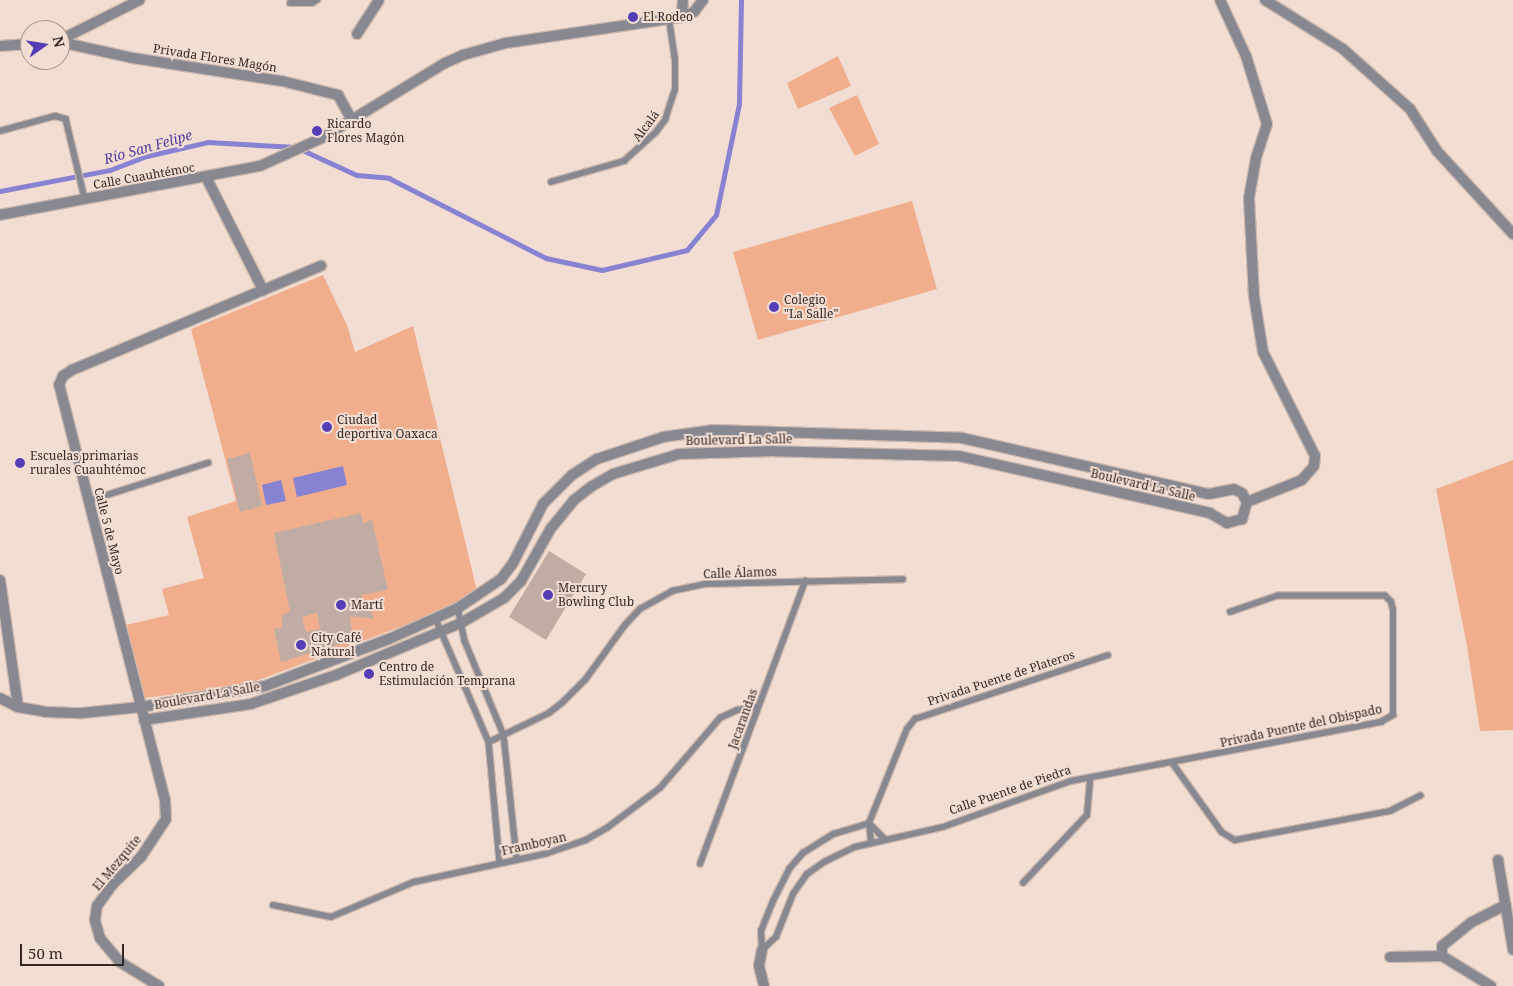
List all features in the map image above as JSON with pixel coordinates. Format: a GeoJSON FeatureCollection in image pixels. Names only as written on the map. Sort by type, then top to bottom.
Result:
{"type":"FeatureCollection","features":[{"type":"Feature","properties":{"kind":"street"},"geometry":{"type":"LineString","coordinates":[[70,36],[140,0]]}},
{"type":"Feature","properties":{"kind":"street"},"geometry":{"type":"LineString","coordinates":[[357,34],[379,0]]}},
{"type":"Feature","properties":{"kind":"street"},"geometry":{"type":"LineString","coordinates":[[684,0],[682,17],[694,12],[703,0]]}},
{"type":"Feature","properties":{"kind":"street"},"geometry":{"type":"LineString","coordinates":[[1220,0],[1246,56],[1267,124],[1256,158],[1250,198],[1254,296],[1263,352],[1315,456],[1314,466],[1302,480],[1247,502]]}},
{"type":"Feature","properties":{"kind":"street"},"geometry":{"type":"LineString","coordinates":[[1265,0],[1343,49],[1410,110],[1437,151],[1513,234]]}},
{"type":"Feature","properties":{"kind":"street","name":"Calle Cuauhtémoc"},"geometry":{"type":"LineString","coordinates":[[0,215],[84,194],[206,177],[260,166],[291,154],[322,138],[445,63],[483,48],[682,17]]}},
{"type":"Feature","properties":{"kind":"street","name":"Privada Flores Magón"},"geometry":{"type":"LineString","coordinates":[[70,43],[133,58],[282,81],[338,95],[352,120]]}},
{"type":"Feature","properties":{"kind":"street"},"geometry":{"type":"LineString","coordinates":[[0,46],[20,45]]}},
{"type":"Feature","properties":{"kind":"street"},"geometry":{"type":"LineString","coordinates":[[206,177],[263,290]]}},
{"type":"Feature","properties":{"kind":"street","name":"Calle 5 de Mayo"},"geometry":{"type":"LineString","coordinates":[[166,819],[165,800],[60,389],[63,376],[321,266]]}},
{"type":"Feature","properties":{"kind":"street","name":"Boulevard La Salle"},"geometry":{"type":"LineString","coordinates":[[18,707],[82,713],[141,707],[265,686],[436,619],[458,608],[501,579],[513,563],[543,504],[572,475],[597,460],[663,437],[712,430],[962,438],[1209,494],[1234,489],[1242,493],[1247,502],[1244,516],[1231,523],[1210,514],[967,457],[774,451],[680,454],[613,474],[592,486],[574,500],[551,528],[521,581],[504,598],[461,623],[336,675],[251,704],[144,720]]}},
{"type":"Feature","properties":{"kind":"street"},"geometry":{"type":"LineString","coordinates":[[0,580],[18,707]]}},
{"type":"Feature","properties":{"kind":"street"},"geometry":{"type":"LineString","coordinates":[[0,698],[18,707]]}},
{"type":"Feature","properties":{"kind":"street","name":"El Mezquite"},"geometry":{"type":"LineString","coordinates":[[159,986],[120,962],[100,938],[95,920],[97,906],[113,884],[141,857],[166,819]]}},
{"type":"Feature","properties":{"kind":"street"},"geometry":{"type":"LineString","coordinates":[[1498,860],[1513,950]]}},
{"type":"Feature","properties":{"kind":"street"},"geometry":{"type":"LineString","coordinates":[[1442,956],[1442,946],[1450,936],[1506,905]]}},
{"type":"Feature","properties":{"kind":"street"},"geometry":{"type":"LineString","coordinates":[[762,950],[760,966],[764,986]]}},
{"type":"Feature","properties":{"kind":"street"},"geometry":{"type":"LineString","coordinates":[[1390,956],[1442,956],[1491,986]]}},
{"type":"Feature","properties":{"kind":"lane"},"geometry":{"type":"LineString","coordinates":[[290,3],[312,3],[317,0]]}},
{"type":"Feature","properties":{"kind":"lane","name":"Alcalá"},"geometry":{"type":"LineString","coordinates":[[551,182],[624,161],[656,132],[665,120],[675,90],[675,60],[669,20]]}},
{"type":"Feature","properties":{"kind":"lane"},"geometry":{"type":"LineString","coordinates":[[0,131],[61,116],[69,123],[84,194]]}},
{"type":"Feature","properties":{"kind":"lane"},"geometry":{"type":"LineString","coordinates":[[88,501],[208,463]]}},
{"type":"Feature","properties":{"kind":"lane","name":"Calle Álamos"},"geometry":{"type":"LineString","coordinates":[[489,742],[549,713],[562,703],[585,680],[624,625],[656,598],[705,584],[903,579]]}},
{"type":"Feature","properties":{"kind":"lane","name":"Jacarandas"},"geometry":{"type":"LineString","coordinates":[[700,864],[805,581]]}},
{"type":"Feature","properties":{"kind":"lane","name":"Privada Puente del Obispado"},"geometry":{"type":"LineString","coordinates":[[1172,762],[1381,722],[1393,715],[1393,610],[1391,602],[1385,596],[1278,596],[1231,612]]}},
{"type":"Feature","properties":{"kind":"lane"},"geometry":{"type":"LineString","coordinates":[[458,608],[461,623],[504,735],[518,859]]}},
{"type":"Feature","properties":{"kind":"lane"},"geometry":{"type":"LineString","coordinates":[[436,619],[489,742],[500,862]]}},
{"type":"Feature","properties":{"kind":"lane","name":"Privada Puente de Plateros"},"geometry":{"type":"LineString","coordinates":[[871,842],[869,823],[907,729],[915,719],[1108,655]]}},
{"type":"Feature","properties":{"kind":"lane","name":"Framboyan"},"geometry":{"type":"LineString","coordinates":[[273,905],[331,917],[414,882],[573,845],[607,828],[660,788],[720,718],[737,710],[758,707]]}},
{"type":"Feature","properties":{"kind":"lane"},"geometry":{"type":"LineString","coordinates":[[1172,762],[1222,832],[1235,840],[1390,811],[1420,796]]}},
{"type":"Feature","properties":{"kind":"lane","name":"Calle Puente de Piedra"},"geometry":{"type":"LineString","coordinates":[[762,950],[776,937],[793,894],[807,874],[838,855],[871,842],[943,827],[1059,785],[1172,762]]}},
{"type":"Feature","properties":{"kind":"lane"},"geometry":{"type":"LineString","coordinates":[[1023,883],[1088,815],[1090,778]]}},
{"type":"Feature","properties":{"kind":"lane"},"geometry":{"type":"LineString","coordinates":[[762,950],[761,931],[779,888],[796,861],[828,837],[869,823],[885,839]]}},
{"type":"Feature","properties":{"kind":"shaded area"},"geometry":{"type":"Polygon","coordinates":[[[838,56],[851,86],[798,109],[787,83],[838,56]]]}},
{"type":"Feature","properties":{"kind":"shaded area"},"geometry":{"type":"Polygon","coordinates":[[[857,95],[879,144],[855,156],[829,108],[857,95]]]}},
{"type":"Feature","properties":{"kind":"shaded area"},"geometry":{"type":"Polygon","coordinates":[[[912,201],[937,289],[758,340],[733,252],[912,201]]]}},
{"type":"Feature","properties":{"kind":"shaded area","name":"Ciudad deportiva Oaxaca"},"geometry":{"type":"Polygon","coordinates":[[[323,275],[347,325],[355,352],[413,326],[477,591],[440,612],[245,685],[145,698],[126,625],[169,615],[162,589],[204,578],[187,517],[236,501],[191,329],[323,275]]]}},
{"type":"Feature","properties":{"kind":"shaded area"},"geometry":{"type":"Polygon","coordinates":[[[1513,460],[1513,730],[1480,731],[1467,646],[1436,489],[1513,460]]]}},
{"type":"Feature","properties":{"kind":"shaded area"},"geometry":{"type":"Polygon","coordinates":[[[343,466],[347,485],[297,497],[293,478],[343,466]]]}},
{"type":"Feature","properties":{"kind":"shaded area"},"geometry":{"type":"Polygon","coordinates":[[[281,480],[286,501],[266,505],[262,485],[281,480]]]}},
{"type":"Feature","properties":{"kind":"building"},"geometry":{"type":"Polygon","coordinates":[[[250,453],[262,506],[240,512],[227,459],[250,453]]]}},
{"type":"Feature","properties":{"kind":"building"},"geometry":{"type":"Polygon","coordinates":[[[361,513],[363,523],[372,520],[388,590],[361,595],[375,619],[350,616],[353,640],[281,662],[274,629],[282,628],[282,615],[290,612],[274,533],[361,513]],[[317,613],[302,617],[306,632],[320,629],[317,613]]]}},
{"type":"Feature","properties":{"kind":"building","name":"Mercury Bowling Club"},"geometry":{"type":"Polygon","coordinates":[[[549,551],[586,574],[546,640],[509,617],[549,551]]]}},
{"type":"Feature","properties":{"kind":"waterway","name":"Río San Felipe"},"geometry":{"type":"LineString","coordinates":[[0,191],[110,170],[147,156],[208,142],[296,147],[357,175],[389,178],[546,258],[602,270],[687,250],[716,215],[739,104],[741,0]]}},
{"type":"Feature","properties":{"kind":"place","name":"El Rodeo"},"geometry":{"type":"Point","coordinates":[633,17]}},
{"type":"Feature","properties":{"kind":"place","name":"Ricardo Flores Magón"},"geometry":{"type":"Point","coordinates":[317,131]}},
{"type":"Feature","properties":{"kind":"place","name":"Colegio \"La Salle\""},"geometry":{"type":"Point","coordinates":[774,307]}},
{"type":"Feature","properties":{"kind":"place","name":"Ciudad deportiva Oaxaca"},"geometry":{"type":"Point","coordinates":[327,427]}},
{"type":"Feature","properties":{"kind":"place","name":"Escuelas primarias rurales Cuauhtémoc"},"geometry":{"type":"Point","coordinates":[20,463]}},
{"type":"Feature","properties":{"kind":"place","name":"Mercury Bowling Club"},"geometry":{"type":"Point","coordinates":[548,595]}},
{"type":"Feature","properties":{"kind":"place","name":"Martí"},"geometry":{"type":"Point","coordinates":[341,605]}},
{"type":"Feature","properties":{"kind":"place","name":"City Café Natural"},"geometry":{"type":"Point","coordinates":[301,645]}},
{"type":"Feature","properties":{"kind":"place","name":"Centro de Estimulación Temprana"},"geometry":{"type":"Point","coordinates":[369,674]}}]}
